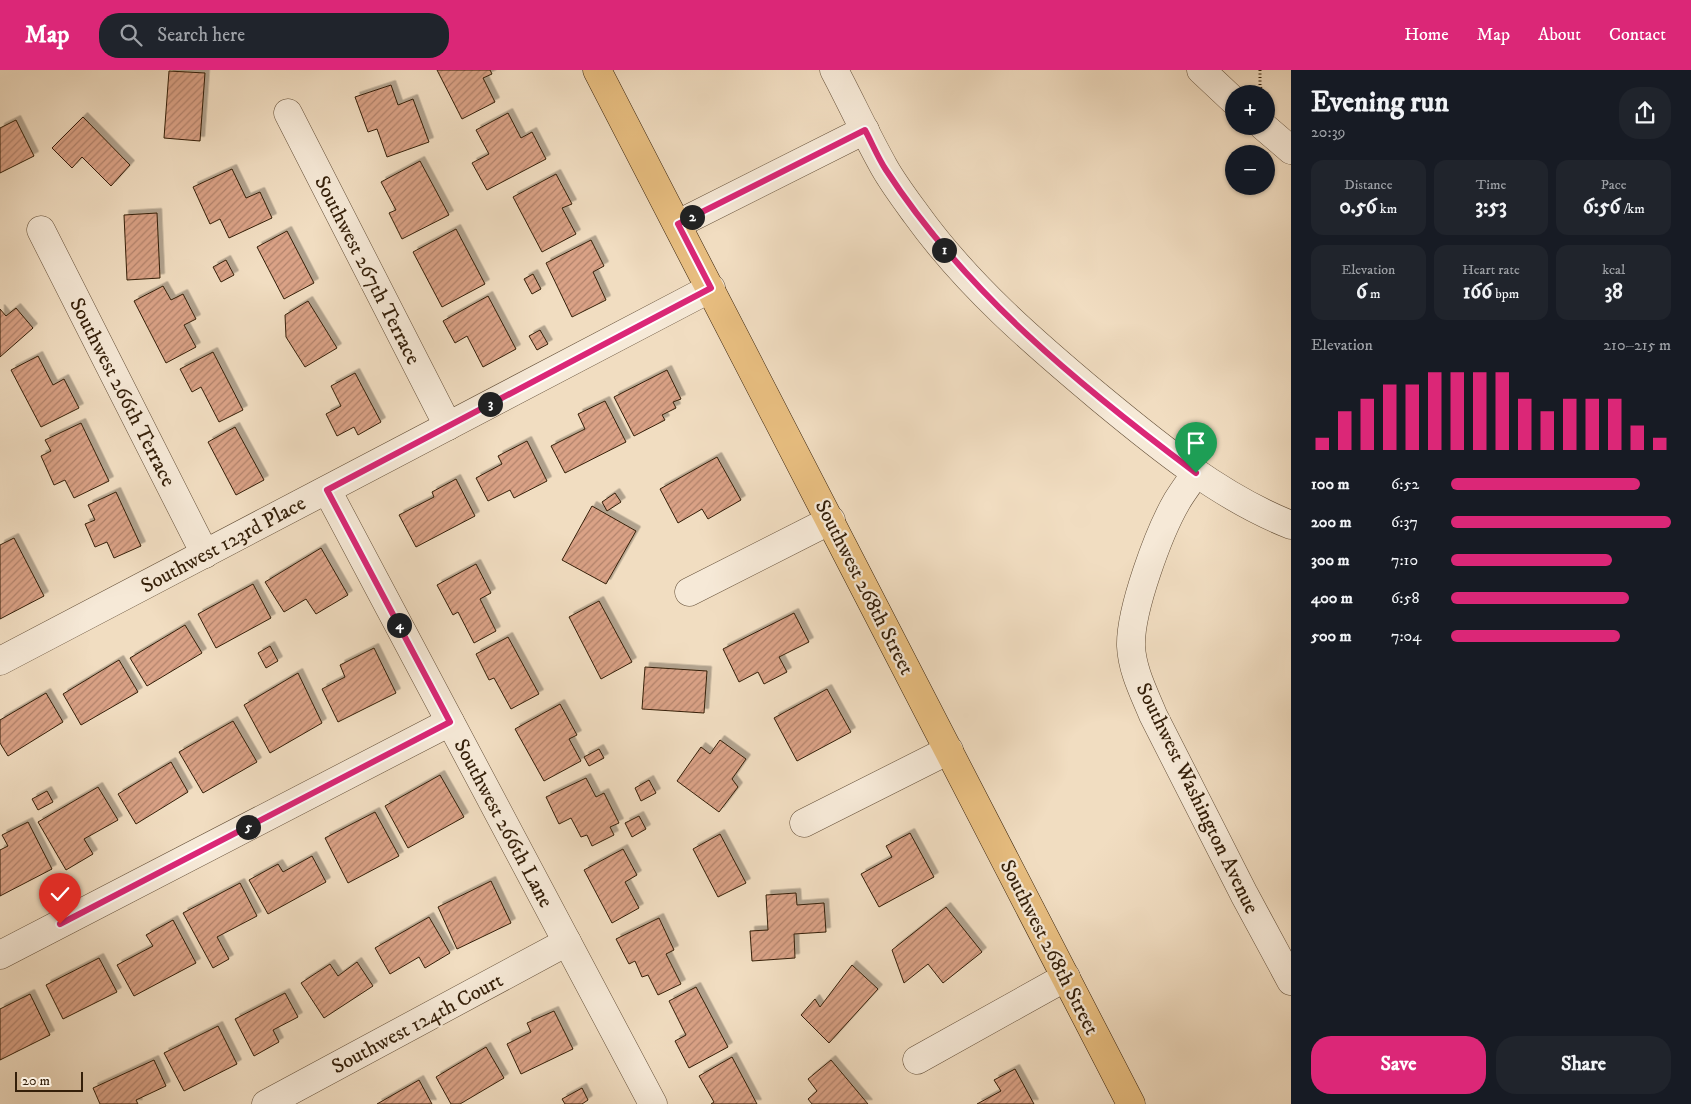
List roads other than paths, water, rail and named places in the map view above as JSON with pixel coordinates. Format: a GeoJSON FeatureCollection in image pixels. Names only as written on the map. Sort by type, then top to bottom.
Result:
{"type":"FeatureCollection","features":[{"type":"Feature","properties":{"kind":"main road","name":"Southwest 268th Street"},"geometry":{"type":"LineString","coordinates":[[597,70],[1132,1104]]}},
{"type":"Feature","properties":{"kind":"street"},"geometry":{"type":"LineString","coordinates":[[834,70],[885,169],[917,215],[984,294],[1026,334],[1136,428],[1196,473],[1234,497],[1291,525]]}},
{"type":"Feature","properties":{"kind":"street"},"geometry":{"type":"LineString","coordinates":[[1212,74],[1225,90]]}},
{"type":"Feature","properties":{"kind":"street","name":"Southwest 267th Terrace"},"geometry":{"type":"LineString","coordinates":[[288,113],[448,426]]}},
{"type":"Feature","properties":{"kind":"street"},"geometry":{"type":"LineString","coordinates":[[678,224],[865,130]]}},
{"type":"Feature","properties":{"kind":"street"},"geometry":{"type":"LineString","coordinates":[[1274,135],[1291,150]]}},
{"type":"Feature","properties":{"kind":"street","name":"Southwest 266th Terrace"},"geometry":{"type":"LineString","coordinates":[[41,230],[205,554]]}},
{"type":"Feature","properties":{"kind":"street","name":"Southwest 123rd Place"},"geometry":{"type":"LineString","coordinates":[[0,661],[711,288]]}},
{"type":"Feature","properties":{"kind":"street","name":"Southwest Washington Avenue"},"geometry":{"type":"LineString","coordinates":[[1196,473],[1177,502],[1139,598],[1132,625],[1131,646],[1135,668],[1153,715],[1244,894],[1291,981]]}},
{"type":"Feature","properties":{"kind":"street","name":"Southwest 266th Lane"},"geometry":{"type":"LineString","coordinates":[[327,490],[653,1104]]}},
{"type":"Feature","properties":{"kind":"street"},"geometry":{"type":"LineString","coordinates":[[689,592],[830,520]]}},
{"type":"Feature","properties":{"kind":"street"},"geometry":{"type":"LineString","coordinates":[[0,955],[450,722]]}},
{"type":"Feature","properties":{"kind":"street"},"geometry":{"type":"LineString","coordinates":[[804,823],[949,750]]}},
{"type":"Feature","properties":{"kind":"street","name":"Southwest 124th Court"},"geometry":{"type":"LineString","coordinates":[[266,1104],[568,942]]}},
{"type":"Feature","properties":{"kind":"street"},"geometry":{"type":"LineString","coordinates":[[917,1060],[1066,977]]}}]}
